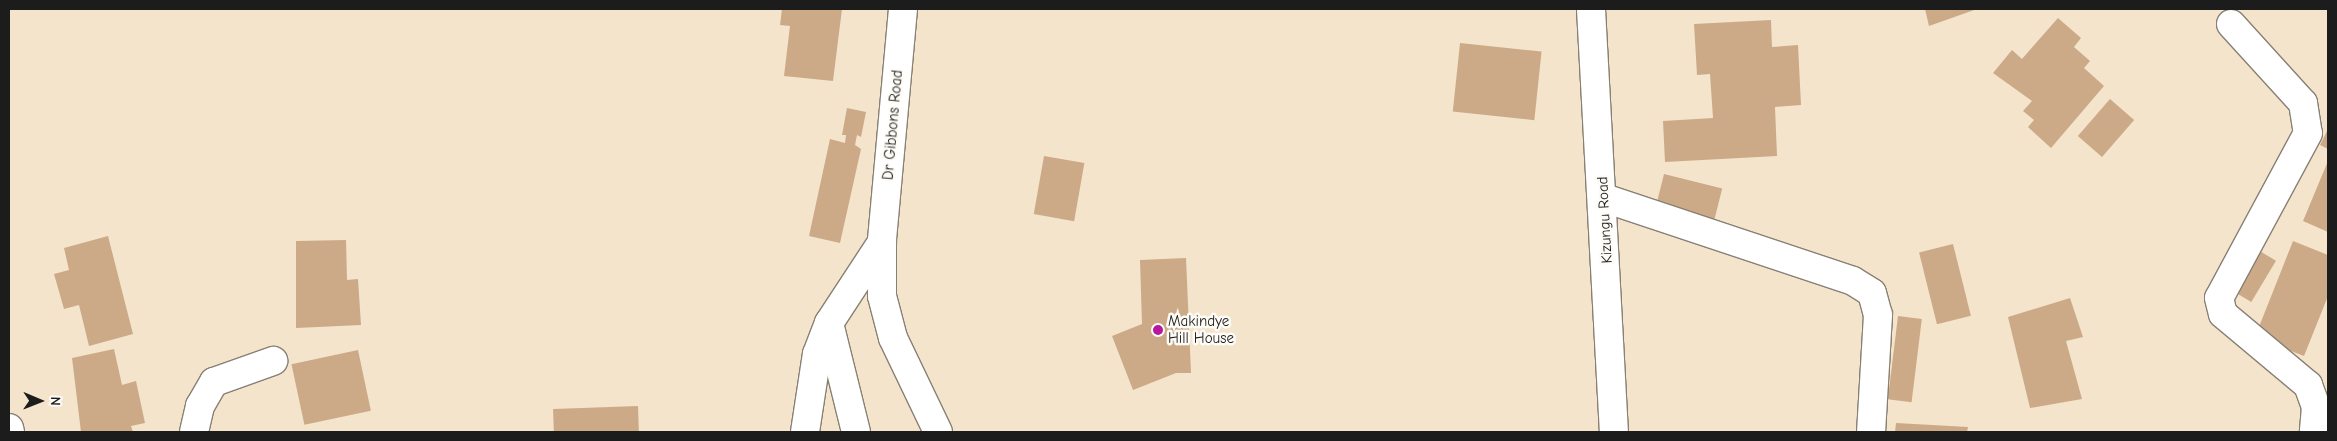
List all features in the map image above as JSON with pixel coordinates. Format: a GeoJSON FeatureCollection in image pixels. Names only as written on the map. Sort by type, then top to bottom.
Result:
{"type":"FeatureCollection","features":[{"type":"Feature","properties":{"kind":"street","name":"Dr Gibbons Road"},"geometry":{"type":"LineString","coordinates":[[903,9],[882,242],[887,318],[938,432]]}},
{"type":"Feature","properties":{"kind":"street","name":"Kizungu Road"},"geometry":{"type":"LineString","coordinates":[[1591,9],[1604,198],[1614,432]]}},
{"type":"Feature","properties":{"kind":"street"},"geometry":{"type":"LineString","coordinates":[[2231,24],[2303,103],[2308,133],[2219,298],[2223,314],[2308,385],[2316,407],[2314,432]]}},
{"type":"Feature","properties":{"kind":"street"},"geometry":{"type":"LineString","coordinates":[[1604,198],[1852,282],[1872,293],[1878,315],[1871,432]]}},
{"type":"Feature","properties":{"kind":"street"},"geometry":{"type":"LineString","coordinates":[[805,432],[818,354],[829,323],[882,242]]}},
{"type":"Feature","properties":{"kind":"street"},"geometry":{"type":"LineString","coordinates":[[829,323],[856,432]]}},
{"type":"Feature","properties":{"kind":"street"},"geometry":{"type":"LineString","coordinates":[[194,432],[200,406],[214,382],[272,361]]}},
{"type":"Feature","properties":{"kind":"street"},"geometry":{"type":"LineString","coordinates":[[9,428],[10,432]]}},
{"type":"Feature","properties":{"kind":"building"},"geometry":{"type":"Polygon","coordinates":[[[782,9],[842,9],[833,81],[784,76],[790,26],[780,25],[782,9]]]}},
{"type":"Feature","properties":{"kind":"building"},"geometry":{"type":"Polygon","coordinates":[[[1925,9],[1977,9],[1929,26],[1925,9]]]}},
{"type":"Feature","properties":{"kind":"building"},"geometry":{"type":"Polygon","coordinates":[[[2058,18],[2081,38],[2074,47],[2090,61],[2084,68],[2104,86],[2051,148],[2028,127],[2034,120],[2023,111],[2032,101],[1993,73],[2012,50],[2022,59],[2058,18]]]}},
{"type":"Feature","properties":{"kind":"building"},"geometry":{"type":"Polygon","coordinates":[[[1771,20],[1772,47],[1798,45],[1801,105],[1775,107],[1777,156],[1665,162],[1663,121],[1713,118],[1710,74],[1697,75],[1694,24],[1771,20]]]}},
{"type":"Feature","properties":{"kind":"building"},"geometry":{"type":"Polygon","coordinates":[[[1460,43],[1542,52],[1534,120],[1453,112],[1460,43]]]}},
{"type":"Feature","properties":{"kind":"building"},"geometry":{"type":"Polygon","coordinates":[[[2110,99],[2134,120],[2102,157],[2078,136],[2110,99]]]}},
{"type":"Feature","properties":{"kind":"building"},"geometry":{"type":"Polygon","coordinates":[[[847,108],[866,112],[861,137],[857,135],[855,145],[861,149],[840,243],[809,236],[830,139],[845,143],[846,135],[842,135],[847,108]]]}},
{"type":"Feature","properties":{"kind":"building"},"geometry":{"type":"Polygon","coordinates":[[[2328,129],[2328,149],[2320,145],[2328,129]]]}},
{"type":"Feature","properties":{"kind":"building"},"geometry":{"type":"Polygon","coordinates":[[[1044,156],[1084,163],[1074,221],[1034,214],[1044,156]]]}},
{"type":"Feature","properties":{"kind":"building"},"geometry":{"type":"Polygon","coordinates":[[[2328,161],[2328,232],[2303,221],[2328,161]]]}},
{"type":"Feature","properties":{"kind":"building"},"geometry":{"type":"Polygon","coordinates":[[[1664,174],[1722,189],[1713,226],[1655,212],[1664,174]]]}},
{"type":"Feature","properties":{"kind":"building"},"geometry":{"type":"Polygon","coordinates":[[[108,236],[133,334],[89,346],[79,305],[64,309],[54,274],[69,270],[64,248],[108,236]]]}},
{"type":"Feature","properties":{"kind":"building"},"geometry":{"type":"Polygon","coordinates":[[[346,240],[347,280],[358,279],[361,325],[296,328],[296,241],[346,240]]]}},
{"type":"Feature","properties":{"kind":"building"},"geometry":{"type":"Polygon","coordinates":[[[2293,241],[2328,255],[2328,296],[2304,356],[2255,337],[2293,241]]]}},
{"type":"Feature","properties":{"kind":"building"},"geometry":{"type":"Polygon","coordinates":[[[1953,244],[1971,316],[1937,324],[1919,252],[1953,244]]]}},
{"type":"Feature","properties":{"kind":"building"},"geometry":{"type":"Polygon","coordinates":[[[2258,250],[2276,261],[2251,302],[2233,291],[2258,250]]]}},
{"type":"Feature","properties":{"kind":"building","name":"Makindye Hill House"},"geometry":{"type":"Polygon","coordinates":[[[1186,258],[1191,373],[1176,373],[1133,390],[1112,336],[1142,324],[1140,260],[1186,258]]]}},
{"type":"Feature","properties":{"kind":"building"},"geometry":{"type":"Polygon","coordinates":[[[2070,298],[2083,337],[2066,341],[2082,399],[2030,408],[2008,317],[2070,298]]]}},
{"type":"Feature","properties":{"kind":"building"},"geometry":{"type":"Polygon","coordinates":[[[1898,316],[1922,319],[1912,402],[1888,399],[1898,316]]]}},
{"type":"Feature","properties":{"kind":"building"},"geometry":{"type":"Polygon","coordinates":[[[114,349],[122,385],[136,381],[145,423],[131,426],[133,432],[81,432],[72,358],[114,349]]]}},
{"type":"Feature","properties":{"kind":"building"},"geometry":{"type":"Polygon","coordinates":[[[358,350],[371,411],[304,425],[291,364],[358,350]]]}},
{"type":"Feature","properties":{"kind":"building"},"geometry":{"type":"Polygon","coordinates":[[[638,406],[639,432],[554,432],[553,409],[638,406]]]}},
{"type":"Feature","properties":{"kind":"building"},"geometry":{"type":"Polygon","coordinates":[[[1896,423],[1968,427],[1967,432],[1895,432],[1896,423]]]}},
{"type":"Feature","properties":{"kind":"place","name":"Makindye Hill House"},"geometry":{"type":"Point","coordinates":[1158,330]}}]}
